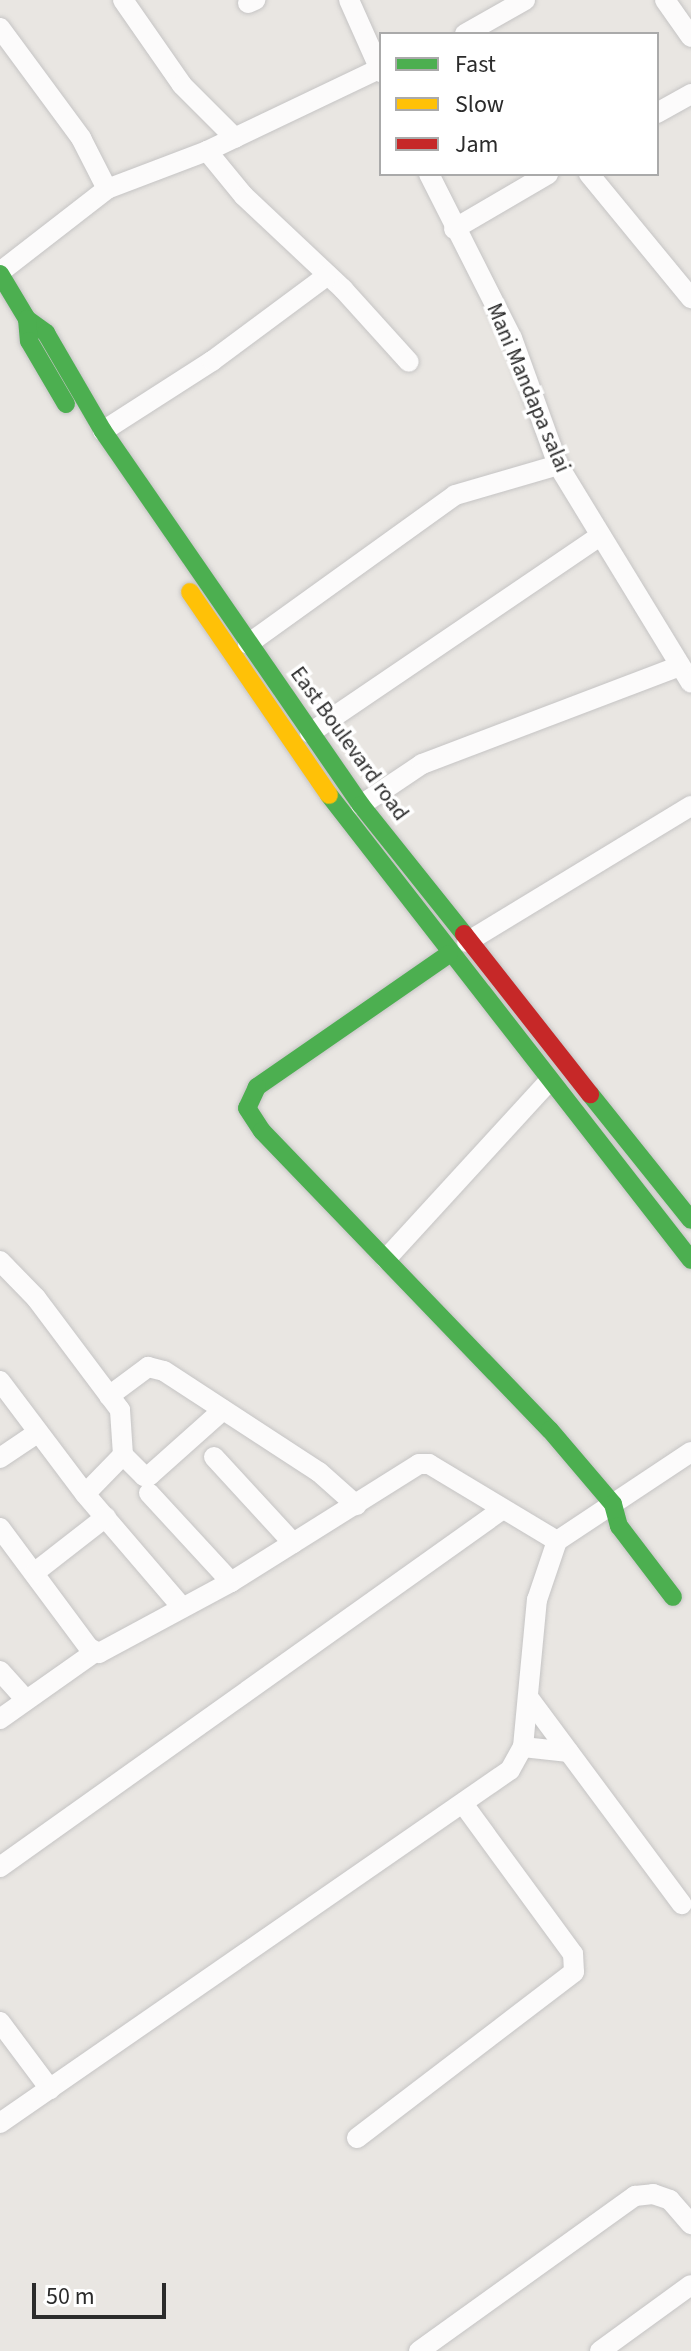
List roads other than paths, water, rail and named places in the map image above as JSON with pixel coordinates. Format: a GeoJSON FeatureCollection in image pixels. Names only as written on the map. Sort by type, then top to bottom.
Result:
{"type":"FeatureCollection","features":[{"type":"Feature","properties":{"kind":"main road","name":"East Boulevard road"},"geometry":{"type":"LineString","coordinates":[[2,283],[27,319],[46,333],[103,431],[361,805],[691,1220]]}},
{"type":"Feature","properties":{"kind":"main road"},"geometry":{"type":"LineString","coordinates":[[27,319],[29,341],[39,362],[268,713],[449,954],[691,1260]]}},
{"type":"Feature","properties":{"kind":"main road"},"geometry":{"type":"LineString","coordinates":[[449,954],[257,1087],[249,1099],[253,1121],[613,1504],[619,1526],[673,1597]]}},
{"type":"Feature","properties":{"kind":"street"},"geometry":{"type":"LineString","coordinates":[[123,0],[182,85],[235,138]]}},
{"type":"Feature","properties":{"kind":"street"},"geometry":{"type":"LineString","coordinates":[[2,283],[107,189],[207,151],[379,65],[349,0]]}},
{"type":"Feature","properties":{"kind":"street"},"geometry":{"type":"LineString","coordinates":[[469,32],[525,0]]}},
{"type":"Feature","properties":{"kind":"street"},"geometry":{"type":"LineString","coordinates":[[665,0],[691,37]]}},
{"type":"Feature","properties":{"kind":"street"},"geometry":{"type":"LineString","coordinates":[[0,28],[81,138],[107,189]]}},
{"type":"Feature","properties":{"kind":"street"},"geometry":{"type":"LineString","coordinates":[[659,112],[691,94]]}},
{"type":"Feature","properties":{"kind":"street"},"geometry":{"type":"LineString","coordinates":[[207,151],[265,218],[328,275],[409,362]]}},
{"type":"Feature","properties":{"kind":"street","name":"Mani Mandapa salai"},"geometry":{"type":"LineString","coordinates":[[430,176],[454,229],[512,338],[558,465],[687,675]]}},
{"type":"Feature","properties":{"kind":"street"},"geometry":{"type":"LineString","coordinates":[[454,229],[545,176]]}},
{"type":"Feature","properties":{"kind":"street"},"geometry":{"type":"LineString","coordinates":[[591,176],[691,298]]}},
{"type":"Feature","properties":{"kind":"street"},"geometry":{"type":"LineString","coordinates":[[103,431],[212,361],[328,275]]}},
{"type":"Feature","properties":{"kind":"street"},"geometry":{"type":"LineString","coordinates":[[248,644],[455,495],[558,465]]}},
{"type":"Feature","properties":{"kind":"street"},"geometry":{"type":"LineString","coordinates":[[310,733],[600,536]]}},
{"type":"Feature","properties":{"kind":"street"},"geometry":{"type":"LineString","coordinates":[[361,805],[422,764],[687,675]]}},
{"type":"Feature","properties":{"kind":"street"},"geometry":{"type":"LineString","coordinates":[[467,942],[691,806]]}},
{"type":"Feature","properties":{"kind":"street"},"geometry":{"type":"LineString","coordinates":[[386,1259],[549,1081]]}},
{"type":"Feature","properties":{"kind":"street"},"geometry":{"type":"LineString","coordinates":[[0,1261],[36,1298],[109,1396],[122,1417],[123,1455],[144,1476],[150,1475],[223,1410]]}},
{"type":"Feature","properties":{"kind":"street"},"geometry":{"type":"LineString","coordinates":[[109,1396],[148,1367],[223,1410],[319,1472],[356,1505]]}},
{"type":"Feature","properties":{"kind":"street"},"geometry":{"type":"LineString","coordinates":[[0,1381],[85,1494],[182,1607]]}},
{"type":"Feature","properties":{"kind":"street"},"geometry":{"type":"LineString","coordinates":[[0,1458],[37,1433]]}},
{"type":"Feature","properties":{"kind":"street"},"geometry":{"type":"LineString","coordinates":[[0,2123],[464,1805],[510,1770],[523,1747],[537,1600],[557,1541],[691,1452]]}},
{"type":"Feature","properties":{"kind":"street"},"geometry":{"type":"LineString","coordinates":[[85,1494],[123,1455]]}},
{"type":"Feature","properties":{"kind":"street"},"geometry":{"type":"LineString","coordinates":[[214,1457],[293,1543]]}},
{"type":"Feature","properties":{"kind":"street"},"geometry":{"type":"LineString","coordinates":[[0,1719],[95,1652],[231,1582],[419,1464],[429,1464],[500,1511],[557,1541]]}},
{"type":"Feature","properties":{"kind":"street"},"geometry":{"type":"LineString","coordinates":[[149,1493],[231,1582]]}},
{"type":"Feature","properties":{"kind":"street"},"geometry":{"type":"LineString","coordinates":[[0,1867],[500,1511]]}},
{"type":"Feature","properties":{"kind":"street"},"geometry":{"type":"LineString","coordinates":[[34,1573],[106,1517]]}},
{"type":"Feature","properties":{"kind":"street"},"geometry":{"type":"LineString","coordinates":[[0,1528],[95,1652]]}},
{"type":"Feature","properties":{"kind":"street"},"geometry":{"type":"LineString","coordinates":[[0,1671],[26,1700]]}},
{"type":"Feature","properties":{"kind":"street"},"geometry":{"type":"LineString","coordinates":[[528,1697],[682,1904]]}},
{"type":"Feature","properties":{"kind":"street"},"geometry":{"type":"LineString","coordinates":[[523,1747],[569,1752]]}},
{"type":"Feature","properties":{"kind":"street"},"geometry":{"type":"LineString","coordinates":[[357,2138],[574,1972],[573,1954],[464,1805]]}},
{"type":"Feature","properties":{"kind":"street"},"geometry":{"type":"LineString","coordinates":[[0,2022],[50,2089]]}},
{"type":"Feature","properties":{"kind":"street"},"geometry":{"type":"LineString","coordinates":[[419,2351],[635,2196],[653,2194],[670,2200],[691,2224]]}},
{"type":"Feature","properties":{"kind":"street"},"geometry":{"type":"LineString","coordinates":[[600,2351],[691,2285]]}}]}
